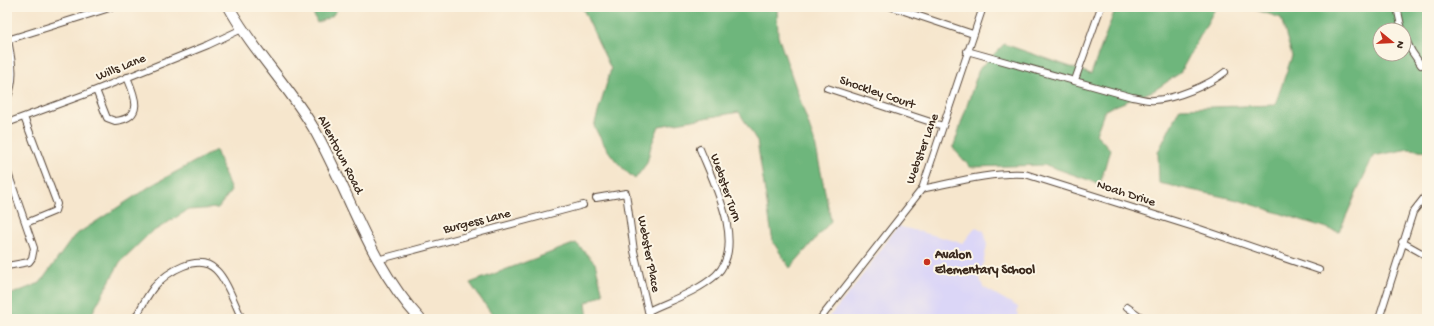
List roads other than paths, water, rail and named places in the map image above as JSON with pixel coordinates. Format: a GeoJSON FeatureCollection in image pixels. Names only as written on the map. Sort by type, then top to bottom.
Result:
{"type":"FeatureCollection","features":[{"type":"Feature","properties":{"kind":"main road","name":"Allentown Road"},"geometry":{"type":"LineString","coordinates":[[229,7],[242,29],[289,90],[314,129],[377,260],[404,301],[420,319]]}},
{"type":"Feature","properties":{"kind":"street"},"geometry":{"type":"LineString","coordinates":[[7,99],[12,88],[13,75],[7,40],[113,7]]}},
{"type":"Feature","properties":{"kind":"street"},"geometry":{"type":"LineString","coordinates":[[892,7],[973,34]]}},
{"type":"Feature","properties":{"kind":"street","name":"Webster Lane"},"geometry":{"type":"LineString","coordinates":[[820,319],[922,189],[983,7]]}},
{"type":"Feature","properties":{"kind":"street"},"geometry":{"type":"LineString","coordinates":[[1075,80],[1100,7]]}},
{"type":"Feature","properties":{"kind":"street"},"geometry":{"type":"LineString","coordinates":[[1397,7],[1400,22]]}},
{"type":"Feature","properties":{"kind":"street","name":"Wills Lane"},"geometry":{"type":"LineString","coordinates":[[7,123],[96,90],[208,45],[242,29]]}},
{"type":"Feature","properties":{"kind":"street"},"geometry":{"type":"LineString","coordinates":[[967,51],[1132,97],[1152,100],[1186,92],[1216,78],[1225,72]]}},
{"type":"Feature","properties":{"kind":"street"},"geometry":{"type":"LineString","coordinates":[[1412,52],[1421,65]]}},
{"type":"Feature","properties":{"kind":"street"},"geometry":{"type":"LineString","coordinates":[[96,90],[107,118],[115,121],[124,118],[132,113],[136,106],[135,96],[127,77]]}},
{"type":"Feature","properties":{"kind":"street","name":"Shockley Court"},"geometry":{"type":"LineString","coordinates":[[827,88],[943,126]]}},
{"type":"Feature","properties":{"kind":"street"},"geometry":{"type":"LineString","coordinates":[[24,117],[57,204],[56,210],[26,223]]}},
{"type":"Feature","properties":{"kind":"street","name":"Webster Turn"},"geometry":{"type":"LineString","coordinates":[[648,311],[705,283],[719,272],[727,256],[729,243],[728,229],[717,192],[700,149]]}},
{"type":"Feature","properties":{"kind":"street"},"geometry":{"type":"LineString","coordinates":[[7,170],[34,248],[32,258],[26,264],[7,266]]}},
{"type":"Feature","properties":{"kind":"street","name":"Noah Drive"},"geometry":{"type":"LineString","coordinates":[[922,189],[986,176],[1025,174],[1200,229],[1319,270]]}},
{"type":"Feature","properties":{"kind":"street","name":"Webster Place"},"geometry":{"type":"LineString","coordinates":[[596,198],[626,193],[634,251],[650,319]]}},
{"type":"Feature","properties":{"kind":"street"},"geometry":{"type":"LineString","coordinates":[[1378,319],[1413,212],[1427,194]]}},
{"type":"Feature","properties":{"kind":"street","name":"Burgess Lane"},"geometry":{"type":"LineString","coordinates":[[377,260],[584,205]]}},
{"type":"Feature","properties":{"kind":"street"},"geometry":{"type":"LineString","coordinates":[[1402,242],[1427,256]]}},
{"type":"Feature","properties":{"kind":"street"},"geometry":{"type":"LineString","coordinates":[[135,319],[147,297],[163,279],[186,266],[200,263],[210,265],[218,271],[242,319]]}},
{"type":"Feature","properties":{"kind":"street"},"geometry":{"type":"LineString","coordinates":[[1127,307],[1144,319]]}},
{"type":"Feature","properties":{"kind":"place","name":"Avalon Elementary School"},"geometry":{"type":"Point","coordinates":[927,262]}}]}
